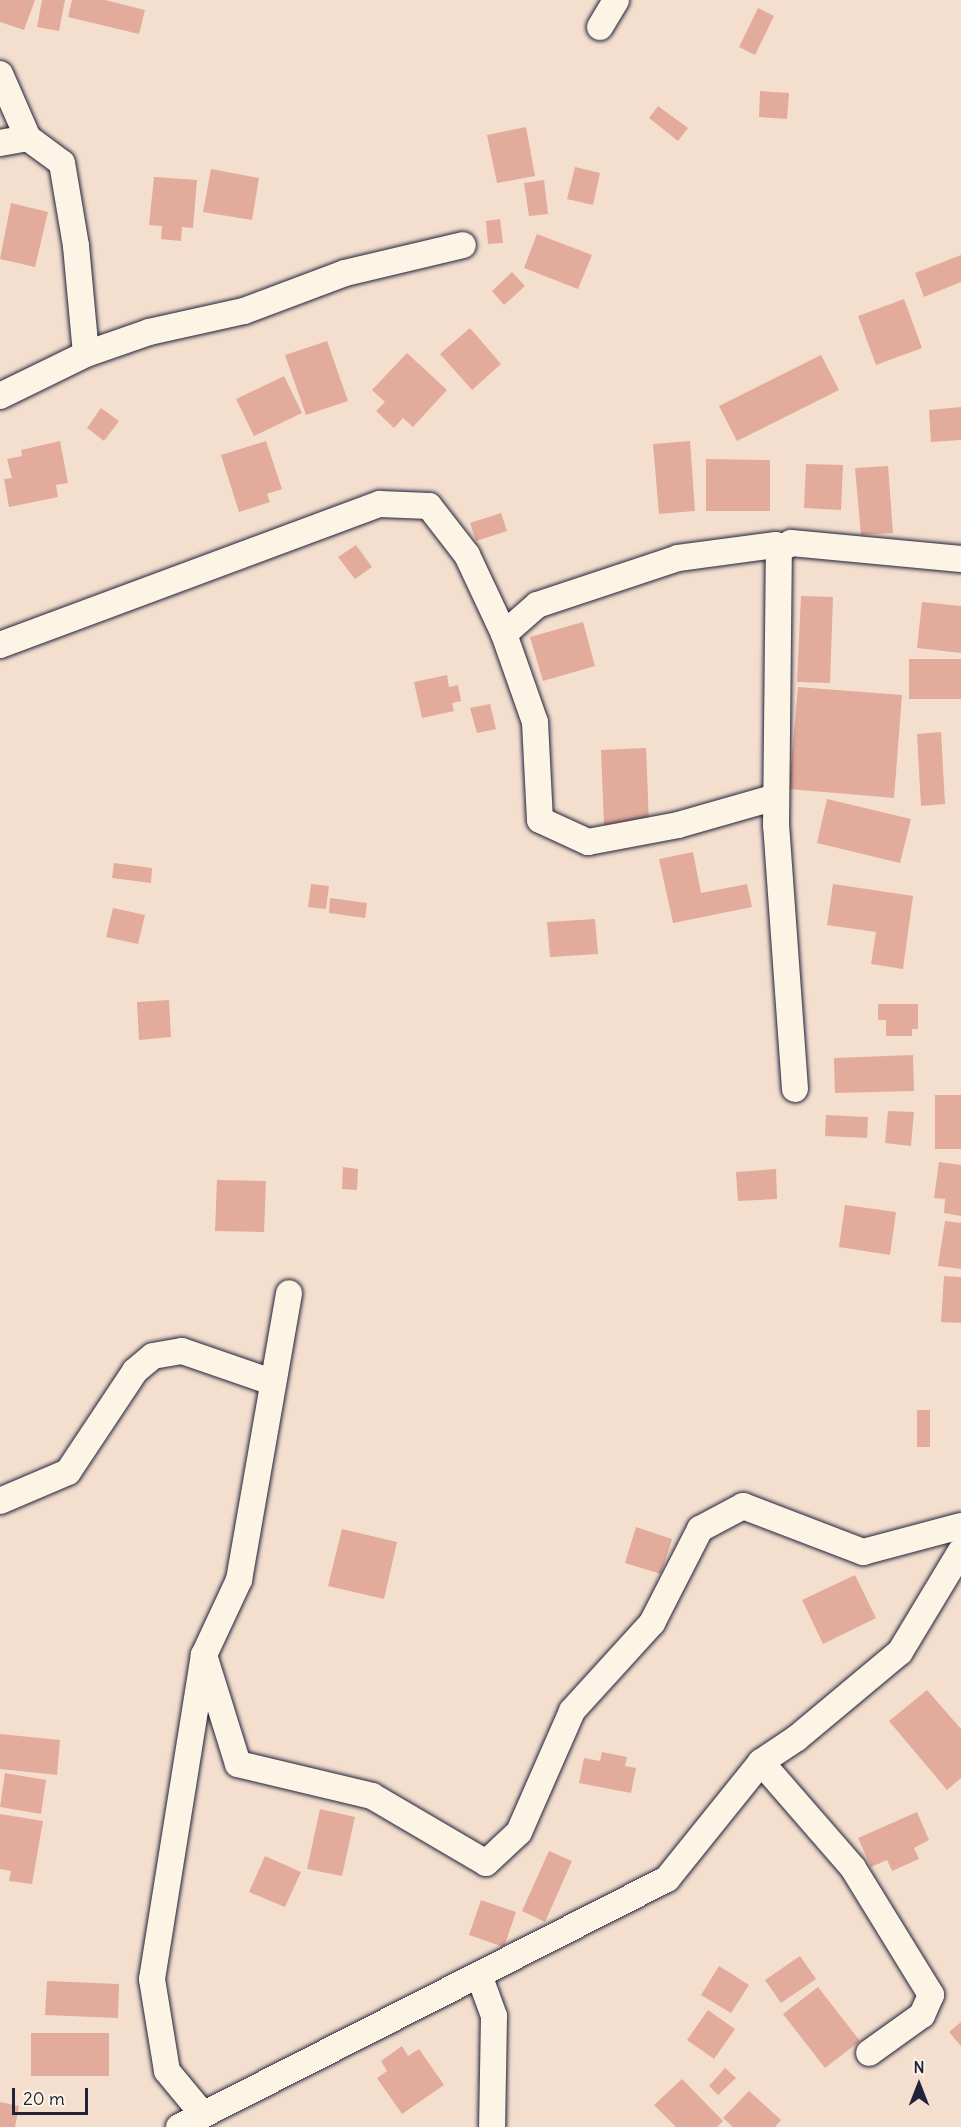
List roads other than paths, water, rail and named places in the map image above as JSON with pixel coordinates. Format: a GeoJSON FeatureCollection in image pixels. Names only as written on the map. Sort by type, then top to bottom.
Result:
{"type":"FeatureCollection","features":[{"type":"Feature","properties":{"kind":"street"},"geometry":{"type":"LineString","coordinates":[[600,27],[616,0]]}},
{"type":"Feature","properties":{"kind":"street"},"geometry":{"type":"LineString","coordinates":[[0,74],[28,138],[62,163],[76,246],[86,354]]}},
{"type":"Feature","properties":{"kind":"street"},"geometry":{"type":"LineString","coordinates":[[0,143],[28,138]]}},
{"type":"Feature","properties":{"kind":"street"},"geometry":{"type":"LineString","coordinates":[[0,396],[86,354],[149,332],[244,311],[345,273],[463,245]]}},
{"type":"Feature","properties":{"kind":"street"},"geometry":{"type":"LineString","coordinates":[[0,645],[380,504],[429,506],[467,555],[504,634],[535,722],[540,820],[588,842],[678,825],[776,797]]}},
{"type":"Feature","properties":{"kind":"street"},"geometry":{"type":"LineString","coordinates":[[779,550],[791,543],[961,559]]}},
{"type":"Feature","properties":{"kind":"street"},"geometry":{"type":"LineString","coordinates":[[504,634],[537,605],[678,558],[777,545],[779,550],[776,797],[795,1089]]}},
{"type":"Feature","properties":{"kind":"street"},"geometry":{"type":"LineString","coordinates":[[201,2112],[167,2071],[152,1979],[204,1655],[239,1580],[272,1382],[290,1293]]}},
{"type":"Feature","properties":{"kind":"street"},"geometry":{"type":"LineString","coordinates":[[0,1502],[68,1472],[135,1371],[153,1356],[182,1351],[272,1382]]}},
{"type":"Feature","properties":{"kind":"street"},"geometry":{"type":"LineString","coordinates":[[204,1655],[238,1764],[372,1796],[486,1863],[519,1832],[572,1711],[652,1623],[700,1529],[743,1506],[863,1552],[961,1526]]}},
{"type":"Feature","properties":{"kind":"street"},"geometry":{"type":"LineString","coordinates":[[179,2127],[201,2112],[667,1879],[761,1762],[900,1652],[961,1551]]}},
{"type":"Feature","properties":{"kind":"street"},"geometry":{"type":"LineString","coordinates":[[761,1762],[853,1868],[931,1995],[922,2015],[869,2053]]}},
{"type":"Feature","properties":{"kind":"street"},"geometry":{"type":"LineString","coordinates":[[479,1975],[494,2016],[492,2127]]}}]}
